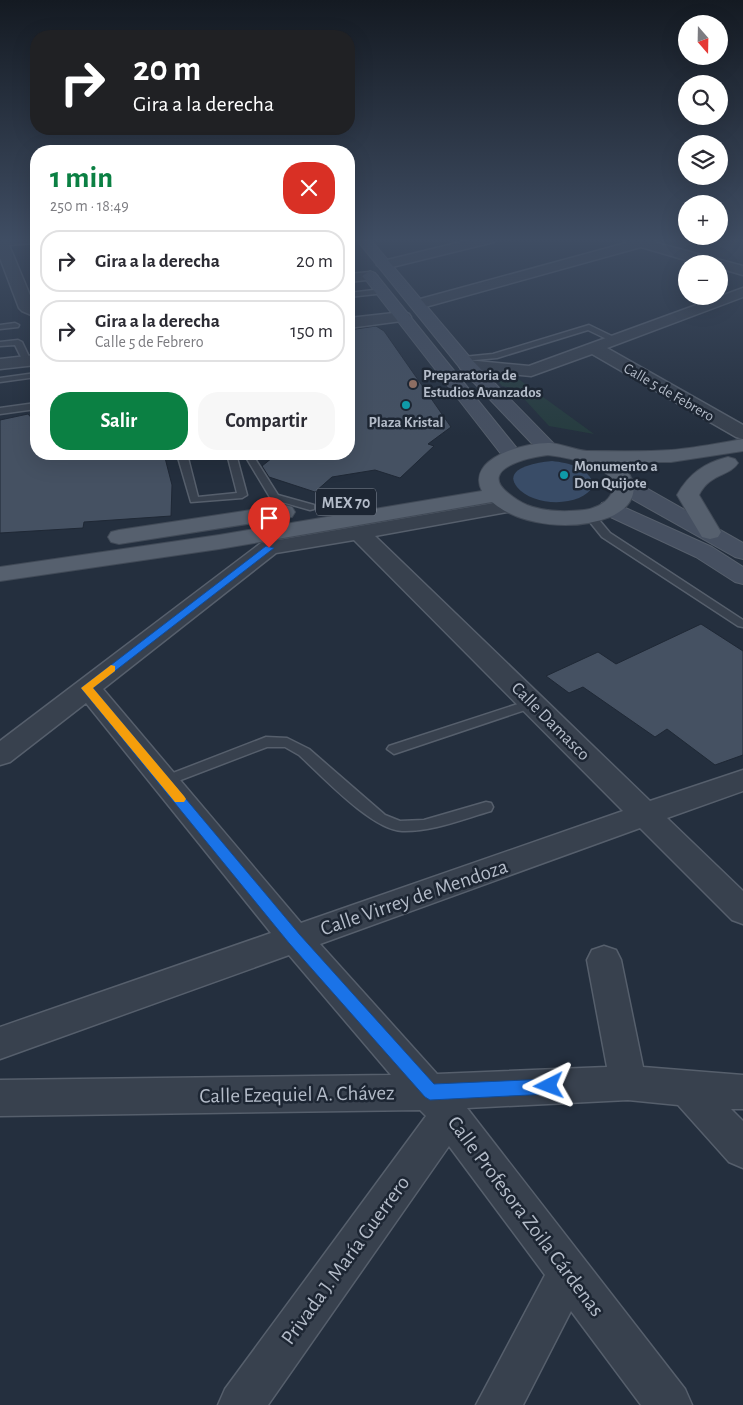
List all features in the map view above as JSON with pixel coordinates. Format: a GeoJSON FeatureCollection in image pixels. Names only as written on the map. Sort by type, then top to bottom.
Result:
{"type":"FeatureCollection","features":[{"type":"Feature","properties":{"kind":"main road"},"geometry":{"type":"LineString","coordinates":[[393,305],[512,455]]}},
{"type":"Feature","properties":{"kind":"main road"},"geometry":{"type":"LineString","coordinates":[[418,305],[465,362],[548,449]]}},
{"type":"Feature","properties":{"kind":"main road"},"geometry":{"type":"LineString","coordinates":[[498,494],[489,473],[496,464],[512,455],[548,449],[590,456],[670,456],[743,445]]}},
{"type":"Feature","properties":{"kind":"main road"},"geometry":{"type":"LineString","coordinates":[[590,456],[606,464],[622,480],[743,552]]}},
{"type":"Feature","properties":{"kind":"main road"},"geometry":{"type":"LineString","coordinates":[[622,480],[736,462]]}},
{"type":"Feature","properties":{"kind":"main road"},"geometry":{"type":"LineString","coordinates":[[710,532],[688,495],[695,480],[709,470],[736,462]]}},
{"type":"Feature","properties":{"kind":"main road"},"geometry":{"type":"LineString","coordinates":[[600,512],[622,496],[622,480]]}},
{"type":"Feature","properties":{"kind":"main road","name":"MEX 70"},"geometry":{"type":"LineString","coordinates":[[0,574],[218,542],[498,494]]}},
{"type":"Feature","properties":{"kind":"main road","name":"MEX 70"},"geometry":{"type":"LineString","coordinates":[[0,555],[310,508],[498,494],[532,514],[564,518],[600,512]]}},
{"type":"Feature","properties":{"kind":"main road"},"geometry":{"type":"LineString","coordinates":[[600,512],[704,552],[743,577]]}},
{"type":"Feature","properties":{"kind":"street","name":"Calle 5 de Febrero"},"geometry":{"type":"LineString","coordinates":[[465,362],[531,371],[596,349],[710,305]]}},
{"type":"Feature","properties":{"kind":"street"},"geometry":{"type":"LineString","coordinates":[[355,322],[403,317]]}},
{"type":"Feature","properties":{"kind":"street","name":"Calle 5 de Febrero"},"geometry":{"type":"LineString","coordinates":[[596,349],[743,433]]}},
{"type":"Feature","properties":{"kind":"street"},"geometry":{"type":"LineString","coordinates":[[0,364],[30,365]]}},
{"type":"Feature","properties":{"kind":"street"},"geometry":{"type":"LineString","coordinates":[[0,755],[269,548],[358,532],[498,494]]}},
{"type":"Feature","properties":{"kind":"street","name":"Calle Damasco"},"geometry":{"type":"LineString","coordinates":[[358,532],[743,911]]}},
{"type":"Feature","properties":{"kind":"street","name":"Calle Profesora Zoila Cárdenas"},"geometry":{"type":"LineString","coordinates":[[86,688],[294,939],[440,1103],[669,1405]]}},
{"type":"Feature","properties":{"kind":"street"},"geometry":{"type":"LineString","coordinates":[[0,728],[32,731]]}},
{"type":"Feature","properties":{"kind":"street","name":"Calle Virrey de Mendoza"},"geometry":{"type":"LineString","coordinates":[[0,1043],[743,780]]}},
{"type":"Feature","properties":{"kind":"street"},"geometry":{"type":"LineString","coordinates":[[604,960],[628,1083]]}},
{"type":"Feature","properties":{"kind":"street","name":"Calle Ezequiel A. Chávez"},"geometry":{"type":"LineString","coordinates":[[0,1098],[440,1103],[628,1083],[743,1092]]}},
{"type":"Feature","properties":{"kind":"street"},"geometry":{"type":"LineString","coordinates":[[687,1089],[743,1149]]}},
{"type":"Feature","properties":{"kind":"street","name":"Privada J. María Guerrero"},"geometry":{"type":"LineString","coordinates":[[241,1405],[440,1103]]}},
{"type":"Feature","properties":{"kind":"street"},"geometry":{"type":"LineString","coordinates":[[499,1405],[569,1272]]}},
{"type":"Feature","properties":{"kind":"lane"},"geometry":{"type":"LineString","coordinates":[[0,327],[15,325]]}},
{"type":"Feature","properties":{"kind":"lane"},"geometry":{"type":"LineString","coordinates":[[465,362],[494,356],[589,328],[616,340]]}},
{"type":"Feature","properties":{"kind":"lane"},"geometry":{"type":"LineString","coordinates":[[0,344],[18,342],[30,360]]}},
{"type":"Feature","properties":{"kind":"lane"},"geometry":{"type":"LineString","coordinates":[[0,380],[30,366]]}},
{"type":"Feature","properties":{"kind":"lane"},"geometry":{"type":"LineString","coordinates":[[0,411],[30,407]]}},
{"type":"Feature","properties":{"kind":"lane"},"geometry":{"type":"LineString","coordinates":[[184,460],[194,500],[242,495],[233,460]]}},
{"type":"Feature","properties":{"kind":"lane"},"geometry":{"type":"LineString","coordinates":[[252,460],[274,497],[310,508]]}},
{"type":"Feature","properties":{"kind":"lane"},"geometry":{"type":"LineString","coordinates":[[600,512],[606,535],[743,624]]}},
{"type":"Feature","properties":{"kind":"lane"},"geometry":{"type":"LineString","coordinates":[[394,749],[533,703]]}},
{"type":"Feature","properties":{"kind":"lane"},"geometry":{"type":"LineString","coordinates":[[165,781],[266,742],[288,743],[304,752],[380,819],[400,826],[424,825],[486,807]]}},
{"type":"Feature","properties":{"kind":"green space"},"geometry":{"type":"Polygon","coordinates":[[[491,373],[517,378],[594,434],[549,426],[515,389],[502,386],[491,373]]]}},
{"type":"Feature","properties":{"kind":"water"},"geometry":{"type":"Polygon","coordinates":[[[552,461],[565,463],[583,470],[594,485],[588,493],[579,498],[557,502],[534,498],[524,494],[517,487],[513,480],[518,470],[532,464],[552,461]]]}},
{"type":"Feature","properties":{"kind":"building"},"geometry":{"type":"Polygon","coordinates":[[[376,326],[384,331],[451,427],[428,444],[434,446],[400,478],[375,470],[332,477],[315,492],[269,477],[262,466],[270,460],[355,460],[355,329],[376,326]]]}},
{"type":"Feature","properties":{"kind":"building"},"geometry":{"type":"Polygon","coordinates":[[[28,414],[30,416],[30,460],[166,460],[172,485],[171,516],[84,522],[83,528],[0,533],[0,420],[28,414]]]}},
{"type":"Feature","properties":{"kind":"building"},"geometry":{"type":"Polygon","coordinates":[[[701,624],[743,651],[743,755],[715,765],[667,729],[655,737],[583,687],[569,693],[546,676],[598,652],[616,664],[701,624]]]}},
{"type":"Feature","properties":{"kind":"slow traffic"},"geometry":{"type":"LineString","coordinates":[[111,669],[86,688],[180,799]]}},
{"type":"Feature","properties":{"kind":"place","name":"Preparatoria de Estudios Avanzados"},"geometry":{"type":"Point","coordinates":[413,384]}},
{"type":"Feature","properties":{"kind":"place","name":"Plaza Kristal"},"geometry":{"type":"Point","coordinates":[406,405]}},
{"type":"Feature","properties":{"kind":"place","name":"Monumento a Don Quijote"},"geometry":{"type":"Point","coordinates":[564,475]}},
{"type":"Feature","properties":{"kind":"route"},"geometry":{"type":"LineString","coordinates":[[269,548],[86,688],[294,939],[430,1092],[549,1086]]}}]}
